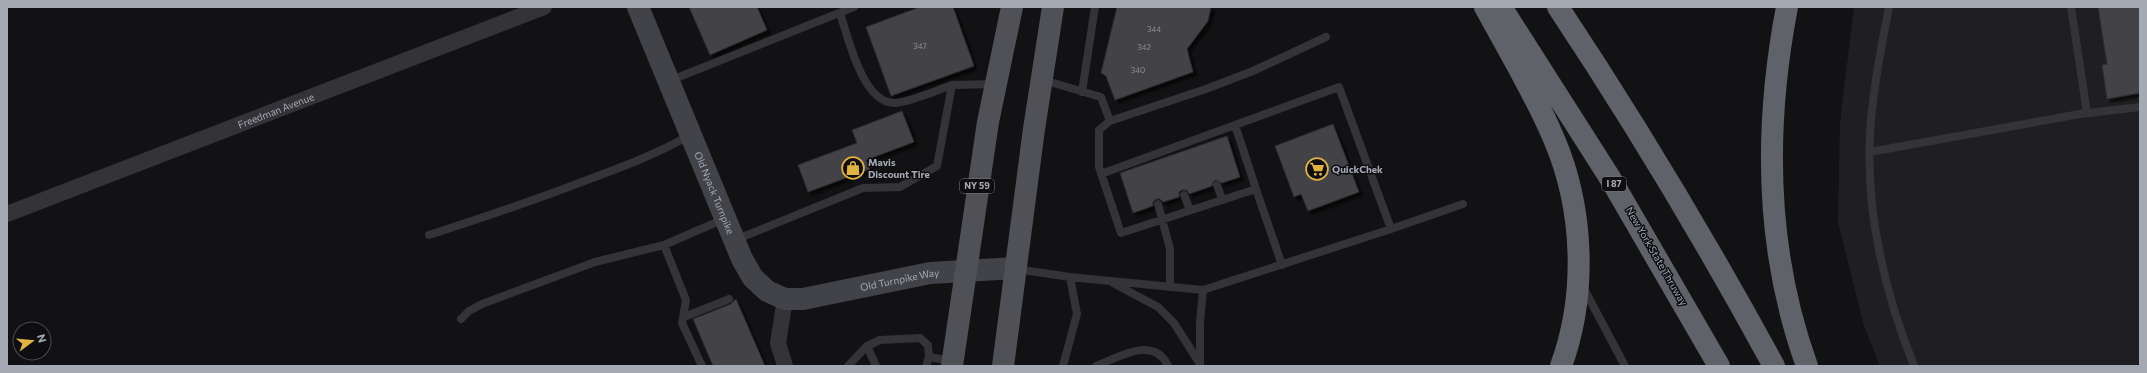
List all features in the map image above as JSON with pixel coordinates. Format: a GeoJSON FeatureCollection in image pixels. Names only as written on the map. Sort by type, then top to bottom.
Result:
{"type":"FeatureCollection","features":[{"type":"Feature","properties":{"kind":"highway"},"geometry":{"type":"LineString","coordinates":[[1485,7],[1536,101],[1555,141],[1567,182],[1576,223],[1578,280],[1571,332],[1561,366]]}},
{"type":"Feature","properties":{"kind":"highway","name":"New York State Thruway"},"geometry":{"type":"LineString","coordinates":[[1501,7],[1606,172],[1719,366]]}},
{"type":"Feature","properties":{"kind":"highway"},"geometry":{"type":"LineString","coordinates":[[1558,7],[1652,154],[1774,366]]}},
{"type":"Feature","properties":{"kind":"highway"},"geometry":{"type":"LineString","coordinates":[[1787,7],[1779,54],[1773,104],[1772,186],[1776,238],[1784,284],[1794,328],[1806,366]]}},
{"type":"Feature","properties":{"kind":"main road","name":"NY 59"},"geometry":{"type":"LineString","coordinates":[[952,364],[978,178],[995,84],[1012,7]]}},
{"type":"Feature","properties":{"kind":"main road"},"geometry":{"type":"LineString","coordinates":[[1003,366],[1041,79],[1053,7]]}},
{"type":"Feature","properties":{"kind":"street","name":"Freedman Avenue"},"geometry":{"type":"LineString","coordinates":[[7,214],[544,7]]}},
{"type":"Feature","properties":{"kind":"street","name":"Old Nyack Turnpike"},"geometry":{"type":"LineString","coordinates":[[638,7],[732,241],[747,269],[761,286],[785,298]]}},
{"type":"Feature","properties":{"kind":"street","name":"Old Turnpike Way"},"geometry":{"type":"LineString","coordinates":[[785,298],[812,298],[930,273],[1016,268]]}},
{"type":"Feature","properties":{"kind":"street"},"geometry":{"type":"LineString","coordinates":[[785,298],[778,343],[785,366]]}},
{"type":"Feature","properties":{"kind":"lane"},"geometry":{"type":"LineString","coordinates":[[668,81],[854,7]]}},
{"type":"Feature","properties":{"kind":"lane"},"geometry":{"type":"LineString","coordinates":[[1082,92],[1095,7]]}},
{"type":"Feature","properties":{"kind":"lane"},"geometry":{"type":"LineString","coordinates":[[1889,7],[1877,67],[1872,110],[1870,152],[1873,208],[1882,266],[1899,325],[1914,366]]}},
{"type":"Feature","properties":{"kind":"lane"},"geometry":{"type":"LineString","coordinates":[[2071,7],[2087,113]]}},
{"type":"Feature","properties":{"kind":"lane"},"geometry":{"type":"LineString","coordinates":[[840,12],[866,84],[879,99],[894,103],[952,85],[995,84]]}},
{"type":"Feature","properties":{"kind":"lane"},"geometry":{"type":"LineString","coordinates":[[1256,189],[1121,233],[1099,166],[1099,130],[1110,121],[1220,84],[1253,71],[1326,37]]}},
{"type":"Feature","properties":{"kind":"lane"},"geometry":{"type":"LineString","coordinates":[[1041,79],[1101,97],[1110,121]]}},
{"type":"Feature","properties":{"kind":"lane"},"geometry":{"type":"LineString","coordinates":[[732,241],[864,188],[900,186],[937,166],[952,85]]}},
{"type":"Feature","properties":{"kind":"lane"},"geometry":{"type":"LineString","coordinates":[[1101,174],[1201,141],[1235,125],[1339,87],[1391,229]]}},
{"type":"Feature","properties":{"kind":"lane"},"geometry":{"type":"LineString","coordinates":[[1870,152],[2087,113],[2140,107]]}},
{"type":"Feature","properties":{"kind":"lane"},"geometry":{"type":"LineString","coordinates":[[1235,125],[1282,265]]}},
{"type":"Feature","properties":{"kind":"lane"},"geometry":{"type":"LineString","coordinates":[[429,235],[530,202],[601,175],[668,148],[690,135]]}},
{"type":"Feature","properties":{"kind":"lane"},"geometry":{"type":"LineString","coordinates":[[1217,185],[1222,200]]}},
{"type":"Feature","properties":{"kind":"lane"},"geometry":{"type":"LineString","coordinates":[[1184,195],[1190,210]]}},
{"type":"Feature","properties":{"kind":"lane"},"geometry":{"type":"LineString","coordinates":[[1158,204],[1170,249],[1170,287]]}},
{"type":"Feature","properties":{"kind":"lane"},"geometry":{"type":"LineString","coordinates":[[1016,268],[1070,277],[1203,290],[1463,204]]}},
{"type":"Feature","properties":{"kind":"lane"},"geometry":{"type":"LineString","coordinates":[[461,319],[469,311],[482,304],[595,262],[664,245],[724,219]]}},
{"type":"Feature","properties":{"kind":"lane"},"geometry":{"type":"LineString","coordinates":[[664,245],[686,300],[682,323],[702,366]]}},
{"type":"Feature","properties":{"kind":"lane"},"geometry":{"type":"LineString","coordinates":[[1063,366],[1077,314],[1070,277]]}},
{"type":"Feature","properties":{"kind":"lane"},"geometry":{"type":"LineString","coordinates":[[1578,280],[1625,366]]}},
{"type":"Feature","properties":{"kind":"lane"},"geometry":{"type":"LineString","coordinates":[[1109,281],[1158,308],[1174,323],[1201,365]]}},
{"type":"Feature","properties":{"kind":"lane"},"geometry":{"type":"LineString","coordinates":[[1201,365],[1200,322],[1203,290]]}},
{"type":"Feature","properties":{"kind":"lane"},"geometry":{"type":"LineString","coordinates":[[684,317],[729,299]]}},
{"type":"Feature","properties":{"kind":"lane"},"geometry":{"type":"LineString","coordinates":[[848,366],[867,346],[880,340],[920,338],[928,345],[929,358],[926,366]]}},
{"type":"Feature","properties":{"kind":"lane"},"geometry":{"type":"LineString","coordinates":[[867,346],[876,366]]}},
{"type":"Feature","properties":{"kind":"lane"},"geometry":{"type":"LineString","coordinates":[[1096,366],[1141,349],[1155,350],[1165,359],[1168,366]]}},
{"type":"Feature","properties":{"kind":"lane"},"geometry":{"type":"LineString","coordinates":[[929,358],[952,364]]}},
{"type":"Feature","properties":{"kind":"shaded area"},"geometry":{"type":"Polygon","coordinates":[[[1854,7],[2140,7],[2140,366],[1880,366],[1864,326],[1838,223],[1840,122],[1854,7]]]}},
{"type":"Feature","properties":{"kind":"building"},"geometry":{"type":"Polygon","coordinates":[[[689,7],[757,7],[767,30],[710,55],[689,7]]]}},
{"type":"Feature","properties":{"kind":"building"},"geometry":{"type":"Polygon","coordinates":[[[920,7],[953,7],[974,66],[891,96],[866,27],[920,7]]]}},
{"type":"Feature","properties":{"kind":"building"},"geometry":{"type":"Polygon","coordinates":[[[1117,7],[1211,7],[1208,21],[1187,49],[1193,72],[1115,100],[1106,76],[1101,73],[1117,7]]]}},
{"type":"Feature","properties":{"kind":"building"},"geometry":{"type":"Polygon","coordinates":[[[2098,7],[2140,7],[2140,93],[2107,99],[2102,65],[2107,64],[2098,7]]]}},
{"type":"Feature","properties":{"kind":"building"},"geometry":{"type":"Polygon","coordinates":[[[902,111],[914,142],[866,160],[870,169],[808,192],[798,165],[857,143],[852,130],[902,111]]]}},
{"type":"Feature","properties":{"kind":"building","name":"QuickChek"},"geometry":{"type":"Polygon","coordinates":[[[1333,124],[1359,192],[1308,211],[1301,194],[1294,197],[1275,146],[1333,124]]]}},
{"type":"Feature","properties":{"kind":"building"},"geometry":{"type":"Polygon","coordinates":[[[1227,136],[1240,177],[1222,183],[1216,180],[1213,182],[1212,186],[1189,194],[1187,190],[1182,190],[1179,192],[1179,197],[1163,202],[1160,199],[1156,199],[1153,202],[1153,206],[1133,213],[1120,173],[1227,136]]]}},
{"type":"Feature","properties":{"kind":"building"},"geometry":{"type":"Polygon","coordinates":[[[736,299],[765,366],[713,366],[693,319],[731,304],[736,299]]]}},
{"type":"Feature","properties":{"kind":"place","name":"Mavis Discount Tire"},"geometry":{"type":"Point","coordinates":[853,168]}},
{"type":"Feature","properties":{"kind":"place","name":"QuickChek"},"geometry":{"type":"Point","coordinates":[1317,169]}}]}
